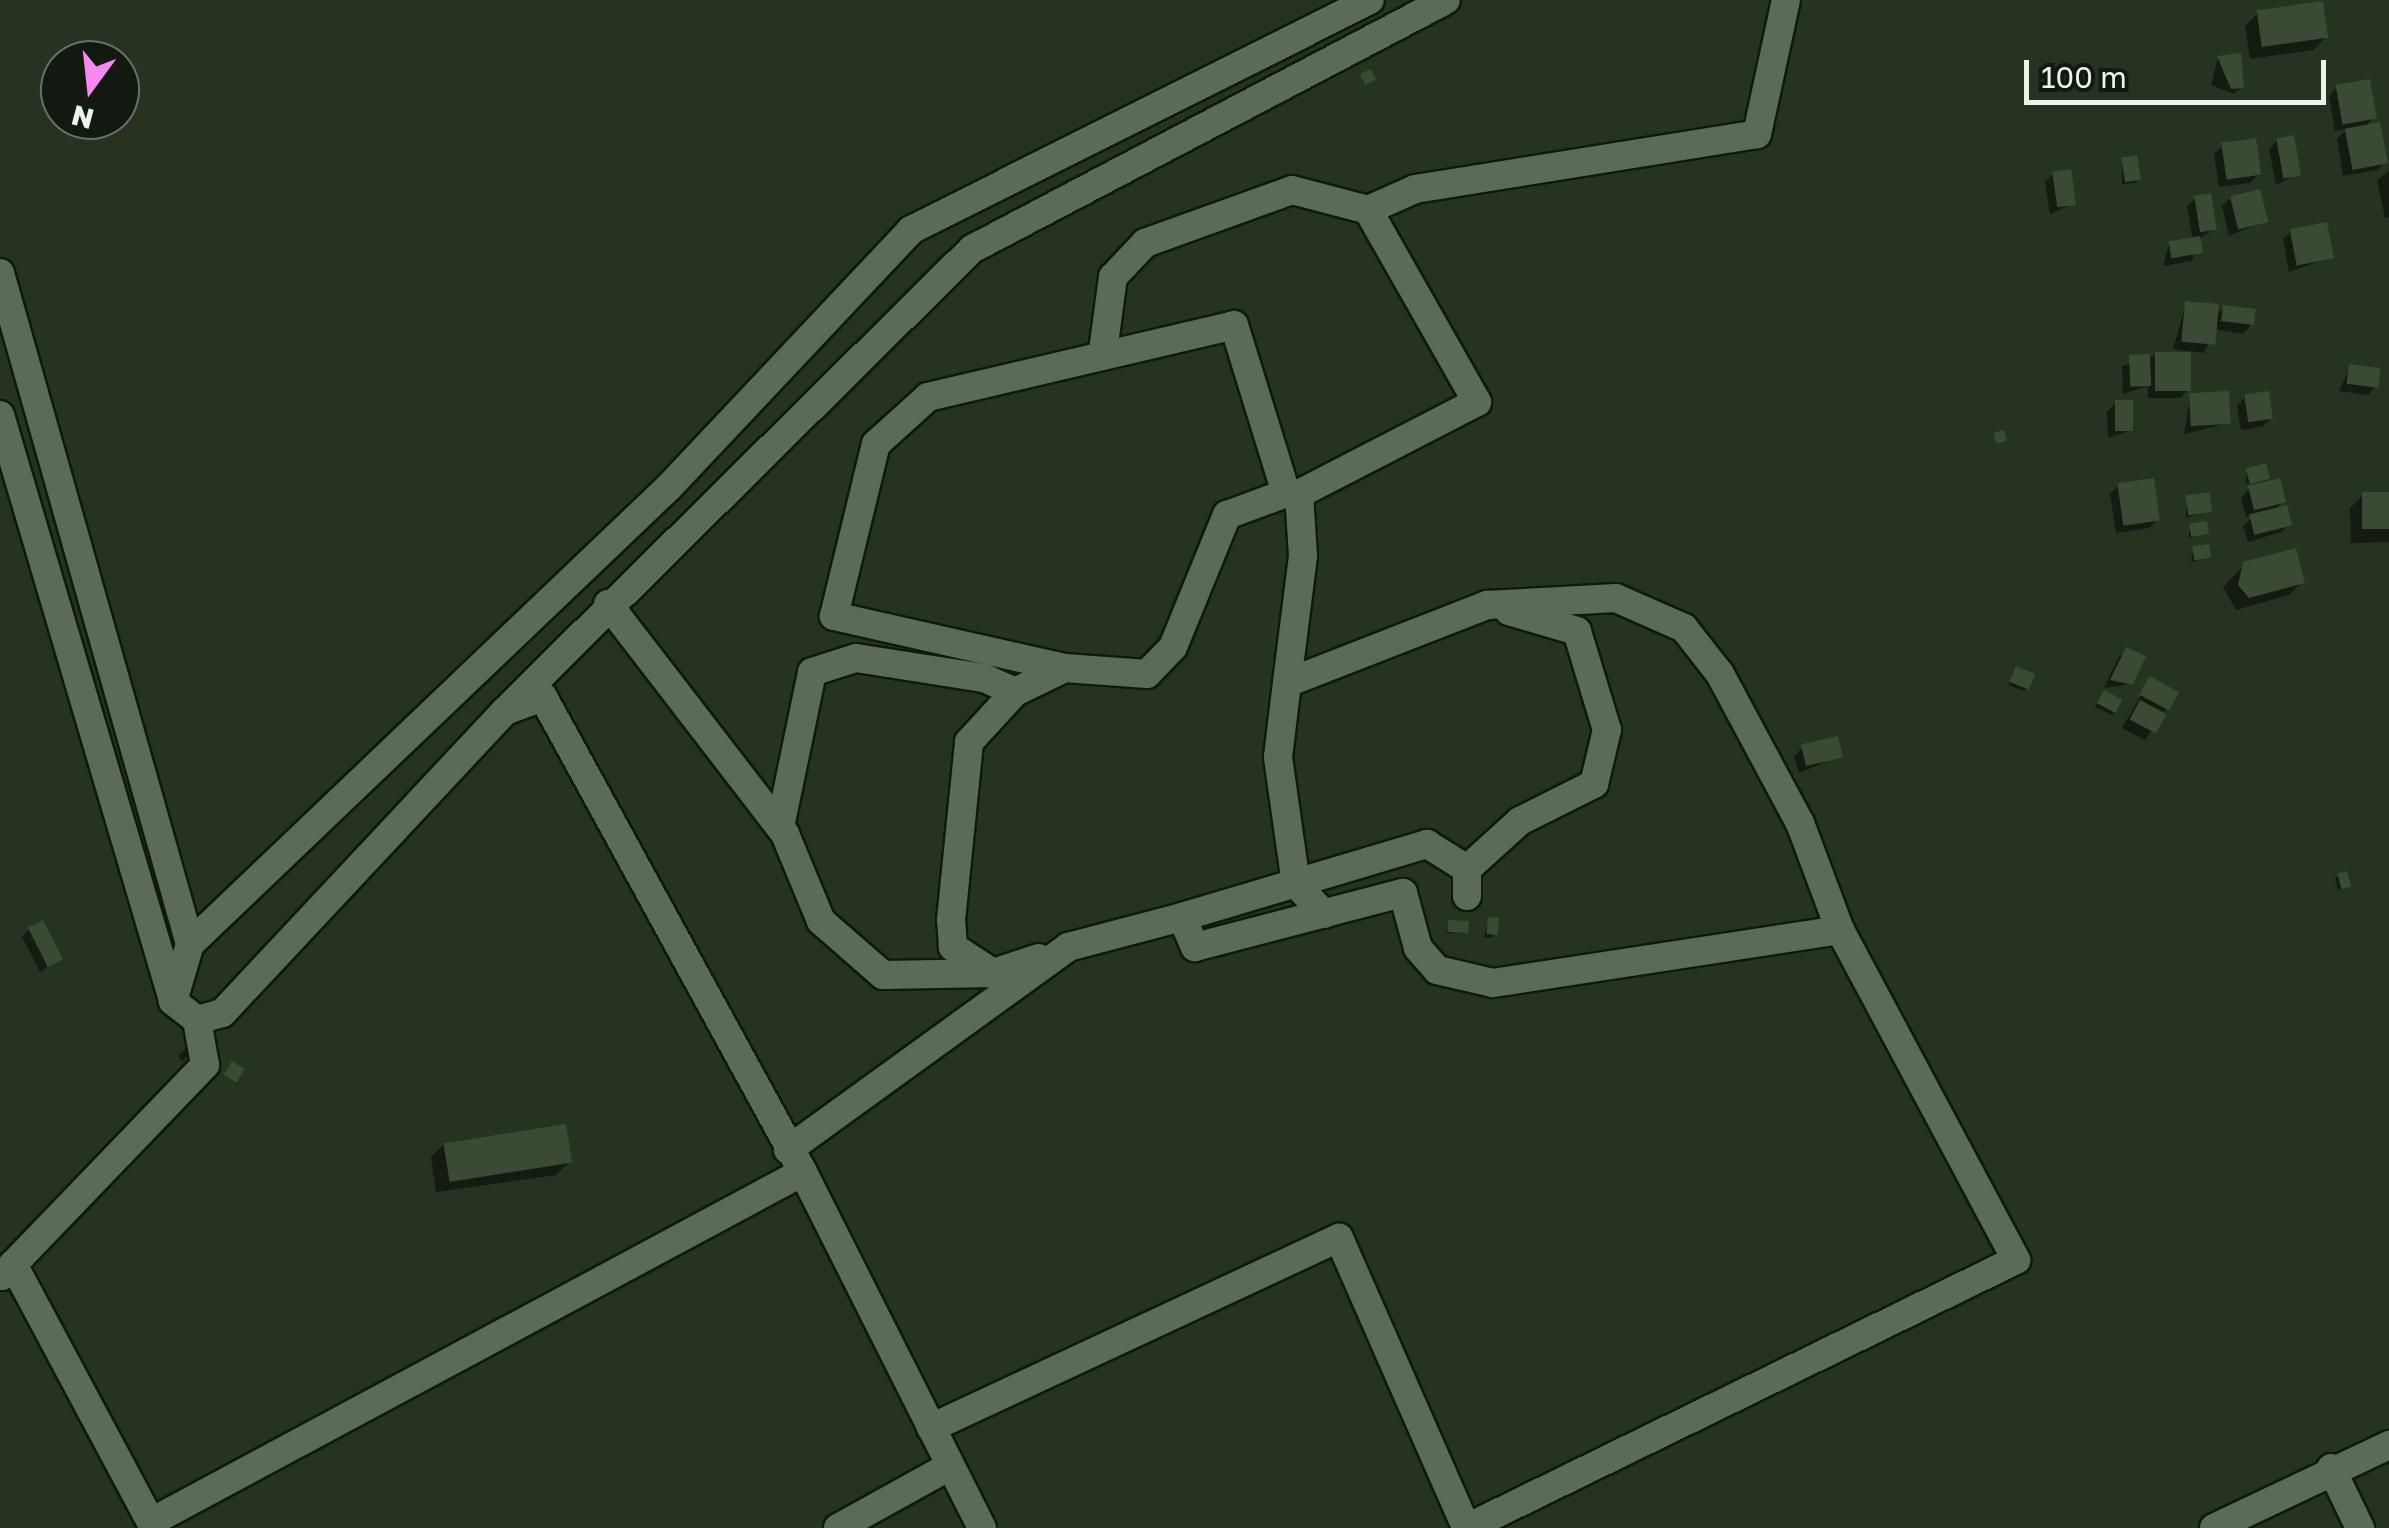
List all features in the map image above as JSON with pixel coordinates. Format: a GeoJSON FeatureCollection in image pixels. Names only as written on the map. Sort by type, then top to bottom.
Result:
{"type":"FeatureCollection","features":[{"type":"Feature","properties":{"kind":"street"},"geometry":{"type":"LineString","coordinates":[[173,1002],[190,944],[670,486],[911,230],[1370,0]]}},
{"type":"Feature","properties":{"kind":"street"},"geometry":{"type":"LineString","coordinates":[[197,1020],[222,1013],[608,604],[972,249],[1446,0]]}},
{"type":"Feature","properties":{"kind":"street"},"geometry":{"type":"LineString","coordinates":[[1103,351],[1112,277],[1145,243],[1292,190],[1368,210],[1415,189],[1756,134],[1786,0]]}},
{"type":"Feature","properties":{"kind":"street"},"geometry":{"type":"LineString","coordinates":[[1324,914],[1296,884],[1278,757],[1302,556],[1292,494],[1234,325],[1103,351],[928,397],[876,444],[834,616],[1066,668],[1146,674],[1174,647],[1227,515],[1292,494],[1477,402],[1368,210]]}},
{"type":"Feature","properties":{"kind":"street"},"geometry":{"type":"LineString","coordinates":[[0,273],[190,944]]}},
{"type":"Feature","properties":{"kind":"street"},"geometry":{"type":"LineString","coordinates":[[0,415],[173,1002],[197,1020],[205,1065],[7,1271],[149,1526],[795,1161],[1068,948]]}},
{"type":"Feature","properties":{"kind":"street"},"geometry":{"type":"LineString","coordinates":[[931,1428],[1339,1238],[1466,1528],[2016,1260],[1840,930],[1800,822],[1720,674],[1684,628],[1616,598],[1487,605],[1287,684]]}},
{"type":"Feature","properties":{"kind":"street"},"geometry":{"type":"LineString","coordinates":[[608,604],[780,828],[820,921],[883,975],[993,974],[1068,948],[1427,844],[1468,883],[1520,821],[1594,784],[1607,730],[1577,630],[1487,605]]}},
{"type":"Feature","properties":{"kind":"street"},"geometry":{"type":"LineString","coordinates":[[780,828],[812,672],[856,658],[984,678],[1015,692]]}},
{"type":"Feature","properties":{"kind":"street"},"geometry":{"type":"LineString","coordinates":[[993,974],[953,947],[951,920],[970,742],[1015,692],[1066,668]]}},
{"type":"Feature","properties":{"kind":"street"},"geometry":{"type":"LineString","coordinates":[[505,711],[543,697],[555,704],[982,1528]]}},
{"type":"Feature","properties":{"kind":"street"},"geometry":{"type":"LineString","coordinates":[[1182,917],[1195,947],[1404,893],[1418,948],[1437,970],[1493,983],[1840,930]]}},
{"type":"Feature","properties":{"kind":"street"},"geometry":{"type":"LineString","coordinates":[[2214,1528],[2331,1468],[2389,1444]]}},
{"type":"Feature","properties":{"kind":"street"},"geometry":{"type":"LineString","coordinates":[[838,1528],[950,1466]]}},
{"type":"Feature","properties":{"kind":"street"},"geometry":{"type":"LineString","coordinates":[[2331,1468],[2360,1528]]}},
{"type":"Feature","properties":{"kind":"building"},"geometry":{"type":"Polygon","coordinates":[[[2323,1],[2328,38],[2262,47],[2257,10],[2323,1]]]}},
{"type":"Feature","properties":{"kind":"building"},"geometry":{"type":"Polygon","coordinates":[[[2241,53],[2244,88],[2231,89],[2217,56],[2241,53]]]}},
{"type":"Feature","properties":{"kind":"building"},"geometry":{"type":"Polygon","coordinates":[[[1371,69],[1376,80],[1365,85],[1360,74],[1371,69]]]}},
{"type":"Feature","properties":{"kind":"building"},"geometry":{"type":"Polygon","coordinates":[[[2370,79],[2377,118],[2342,124],[2336,85],[2370,79]]]}},
{"type":"Feature","properties":{"kind":"building"},"geometry":{"type":"Polygon","coordinates":[[[2380,122],[2388,163],[2353,170],[2345,129],[2380,122]]]}},
{"type":"Feature","properties":{"kind":"building"},"geometry":{"type":"Polygon","coordinates":[[[2294,135],[2301,175],[2283,179],[2276,138],[2294,135]]]}},
{"type":"Feature","properties":{"kind":"building"},"geometry":{"type":"Polygon","coordinates":[[[2256,138],[2261,175],[2226,180],[2221,143],[2256,138]]]}},
{"type":"Feature","properties":{"kind":"building"},"geometry":{"type":"Polygon","coordinates":[[[2137,155],[2141,180],[2125,182],[2121,158],[2137,155]]]}},
{"type":"Feature","properties":{"kind":"building"},"geometry":{"type":"Polygon","coordinates":[[[2071,169],[2076,205],[2057,207],[2052,172],[2071,169]]]}},
{"type":"Feature","properties":{"kind":"building"},"geometry":{"type":"Polygon","coordinates":[[[2260,189],[2268,222],[2238,229],[2230,196],[2260,189]]]}},
{"type":"Feature","properties":{"kind":"building"},"geometry":{"type":"Polygon","coordinates":[[[2211,193],[2217,230],[2200,232],[2194,196],[2211,193]]]}},
{"type":"Feature","properties":{"kind":"building"},"geometry":{"type":"Polygon","coordinates":[[[2327,222],[2334,258],[2297,266],[2290,229],[2327,222]]]}},
{"type":"Feature","properties":{"kind":"building"},"geometry":{"type":"Polygon","coordinates":[[[2200,236],[2203,253],[2171,258],[2168,242],[2200,236]]]}},
{"type":"Feature","properties":{"kind":"building"},"geometry":{"type":"Polygon","coordinates":[[[2185,301],[2219,304],[2215,345],[2181,342],[2185,301]]]}},
{"type":"Feature","properties":{"kind":"building"},"geometry":{"type":"Polygon","coordinates":[[[2223,305],[2256,309],[2254,325],[2221,321],[2223,305]]]}},
{"type":"Feature","properties":{"kind":"building"},"geometry":{"type":"Polygon","coordinates":[[[2155,352],[2191,352],[2191,391],[2155,391],[2155,352]]]}},
{"type":"Feature","properties":{"kind":"building"},"geometry":{"type":"Polygon","coordinates":[[[2150,354],[2151,386],[2130,387],[2129,355],[2150,354]]]}},
{"type":"Feature","properties":{"kind":"building"},"geometry":{"type":"Polygon","coordinates":[[[2349,364],[2381,368],[2378,388],[2347,384],[2349,364]]]}},
{"type":"Feature","properties":{"kind":"building"},"geometry":{"type":"Polygon","coordinates":[[[2229,391],[2231,424],[2191,426],[2189,393],[2229,391]]]}},
{"type":"Feature","properties":{"kind":"building"},"geometry":{"type":"Polygon","coordinates":[[[2269,391],[2273,419],[2248,422],[2244,394],[2269,391]]]}},
{"type":"Feature","properties":{"kind":"building"},"geometry":{"type":"Polygon","coordinates":[[[2115,400],[2133,400],[2133,431],[2115,431],[2115,400]]]}},
{"type":"Feature","properties":{"kind":"building"},"geometry":{"type":"Polygon","coordinates":[[[2004,430],[2007,441],[1996,443],[1993,433],[2004,430]]]}},
{"type":"Feature","properties":{"kind":"building"},"geometry":{"type":"Polygon","coordinates":[[[2266,463],[2270,478],[2250,484],[2246,468],[2266,463]]]}},
{"type":"Feature","properties":{"kind":"building"},"geometry":{"type":"Polygon","coordinates":[[[2154,478],[2160,521],[2123,526],[2117,483],[2154,478]]]}},
{"type":"Feature","properties":{"kind":"building"},"geometry":{"type":"Polygon","coordinates":[[[2280,478],[2286,502],[2254,510],[2248,486],[2280,478]]]}},
{"type":"Feature","properties":{"kind":"building"},"geometry":{"type":"Polygon","coordinates":[[[2209,492],[2212,512],[2188,516],[2185,496],[2209,492]]]}},
{"type":"Feature","properties":{"kind":"building"},"geometry":{"type":"Polygon","coordinates":[[[2362,492],[2389,492],[2389,529],[2362,529],[2362,492]]]}},
{"type":"Feature","properties":{"kind":"building"},"geometry":{"type":"Polygon","coordinates":[[[2287,505],[2292,525],[2254,535],[2249,514],[2287,505]]]}},
{"type":"Feature","properties":{"kind":"building"},"geometry":{"type":"Polygon","coordinates":[[[2207,521],[2209,534],[2191,537],[2189,524],[2207,521]]]}},
{"type":"Feature","properties":{"kind":"building"},"geometry":{"type":"Polygon","coordinates":[[[2209,544],[2211,558],[2194,560],[2192,546],[2209,544]]]}},
{"type":"Feature","properties":{"kind":"building"},"geometry":{"type":"Polygon","coordinates":[[[2296,548],[2305,583],[2249,598],[2238,585],[2243,562],[2296,548]]]}},
{"type":"Feature","properties":{"kind":"building"},"geometry":{"type":"Polygon","coordinates":[[[2126,647],[2146,656],[2133,685],[2110,680],[2126,647]]]}},
{"type":"Feature","properties":{"kind":"building"},"geometry":{"type":"Polygon","coordinates":[[[2016,666],[2035,674],[2029,690],[2009,682],[2016,666]]]}},
{"type":"Feature","properties":{"kind":"building"},"geometry":{"type":"Polygon","coordinates":[[[2149,676],[2179,692],[2169,711],[2139,695],[2149,676]]]}},
{"type":"Feature","properties":{"kind":"building"},"geometry":{"type":"Polygon","coordinates":[[[2104,690],[2123,700],[2115,713],[2097,703],[2104,690]]]}},
{"type":"Feature","properties":{"kind":"building"},"geometry":{"type":"Polygon","coordinates":[[[2140,700],[2166,714],[2156,734],[2130,719],[2140,700]]]}},
{"type":"Feature","properties":{"kind":"building"},"geometry":{"type":"Polygon","coordinates":[[[1838,736],[1843,757],[1806,766],[1801,745],[1838,736]]]}},
{"type":"Feature","properties":{"kind":"building"},"geometry":{"type":"Polygon","coordinates":[[[2347,871],[2351,886],[2341,889],[2337,874],[2347,871]]]}},
{"type":"Feature","properties":{"kind":"building"},"geometry":{"type":"Polygon","coordinates":[[[1488,917],[1499,918],[1497,935],[1487,934],[1488,917]]]}},
{"type":"Feature","properties":{"kind":"building"},"geometry":{"type":"Polygon","coordinates":[[[43,920],[63,959],[48,967],[28,928],[43,920]]]}},
{"type":"Feature","properties":{"kind":"building"},"geometry":{"type":"Polygon","coordinates":[[[1448,920],[1469,921],[1468,933],[1447,932],[1448,920]]]}},
{"type":"Feature","properties":{"kind":"building"},"geometry":{"type":"Polygon","coordinates":[[[232,1061],[245,1069],[236,1083],[224,1075],[232,1061]]]}},
{"type":"Feature","properties":{"kind":"building"},"geometry":{"type":"Polygon","coordinates":[[[566,1124],[572,1163],[450,1182],[444,1143],[566,1124]]]}}]}
